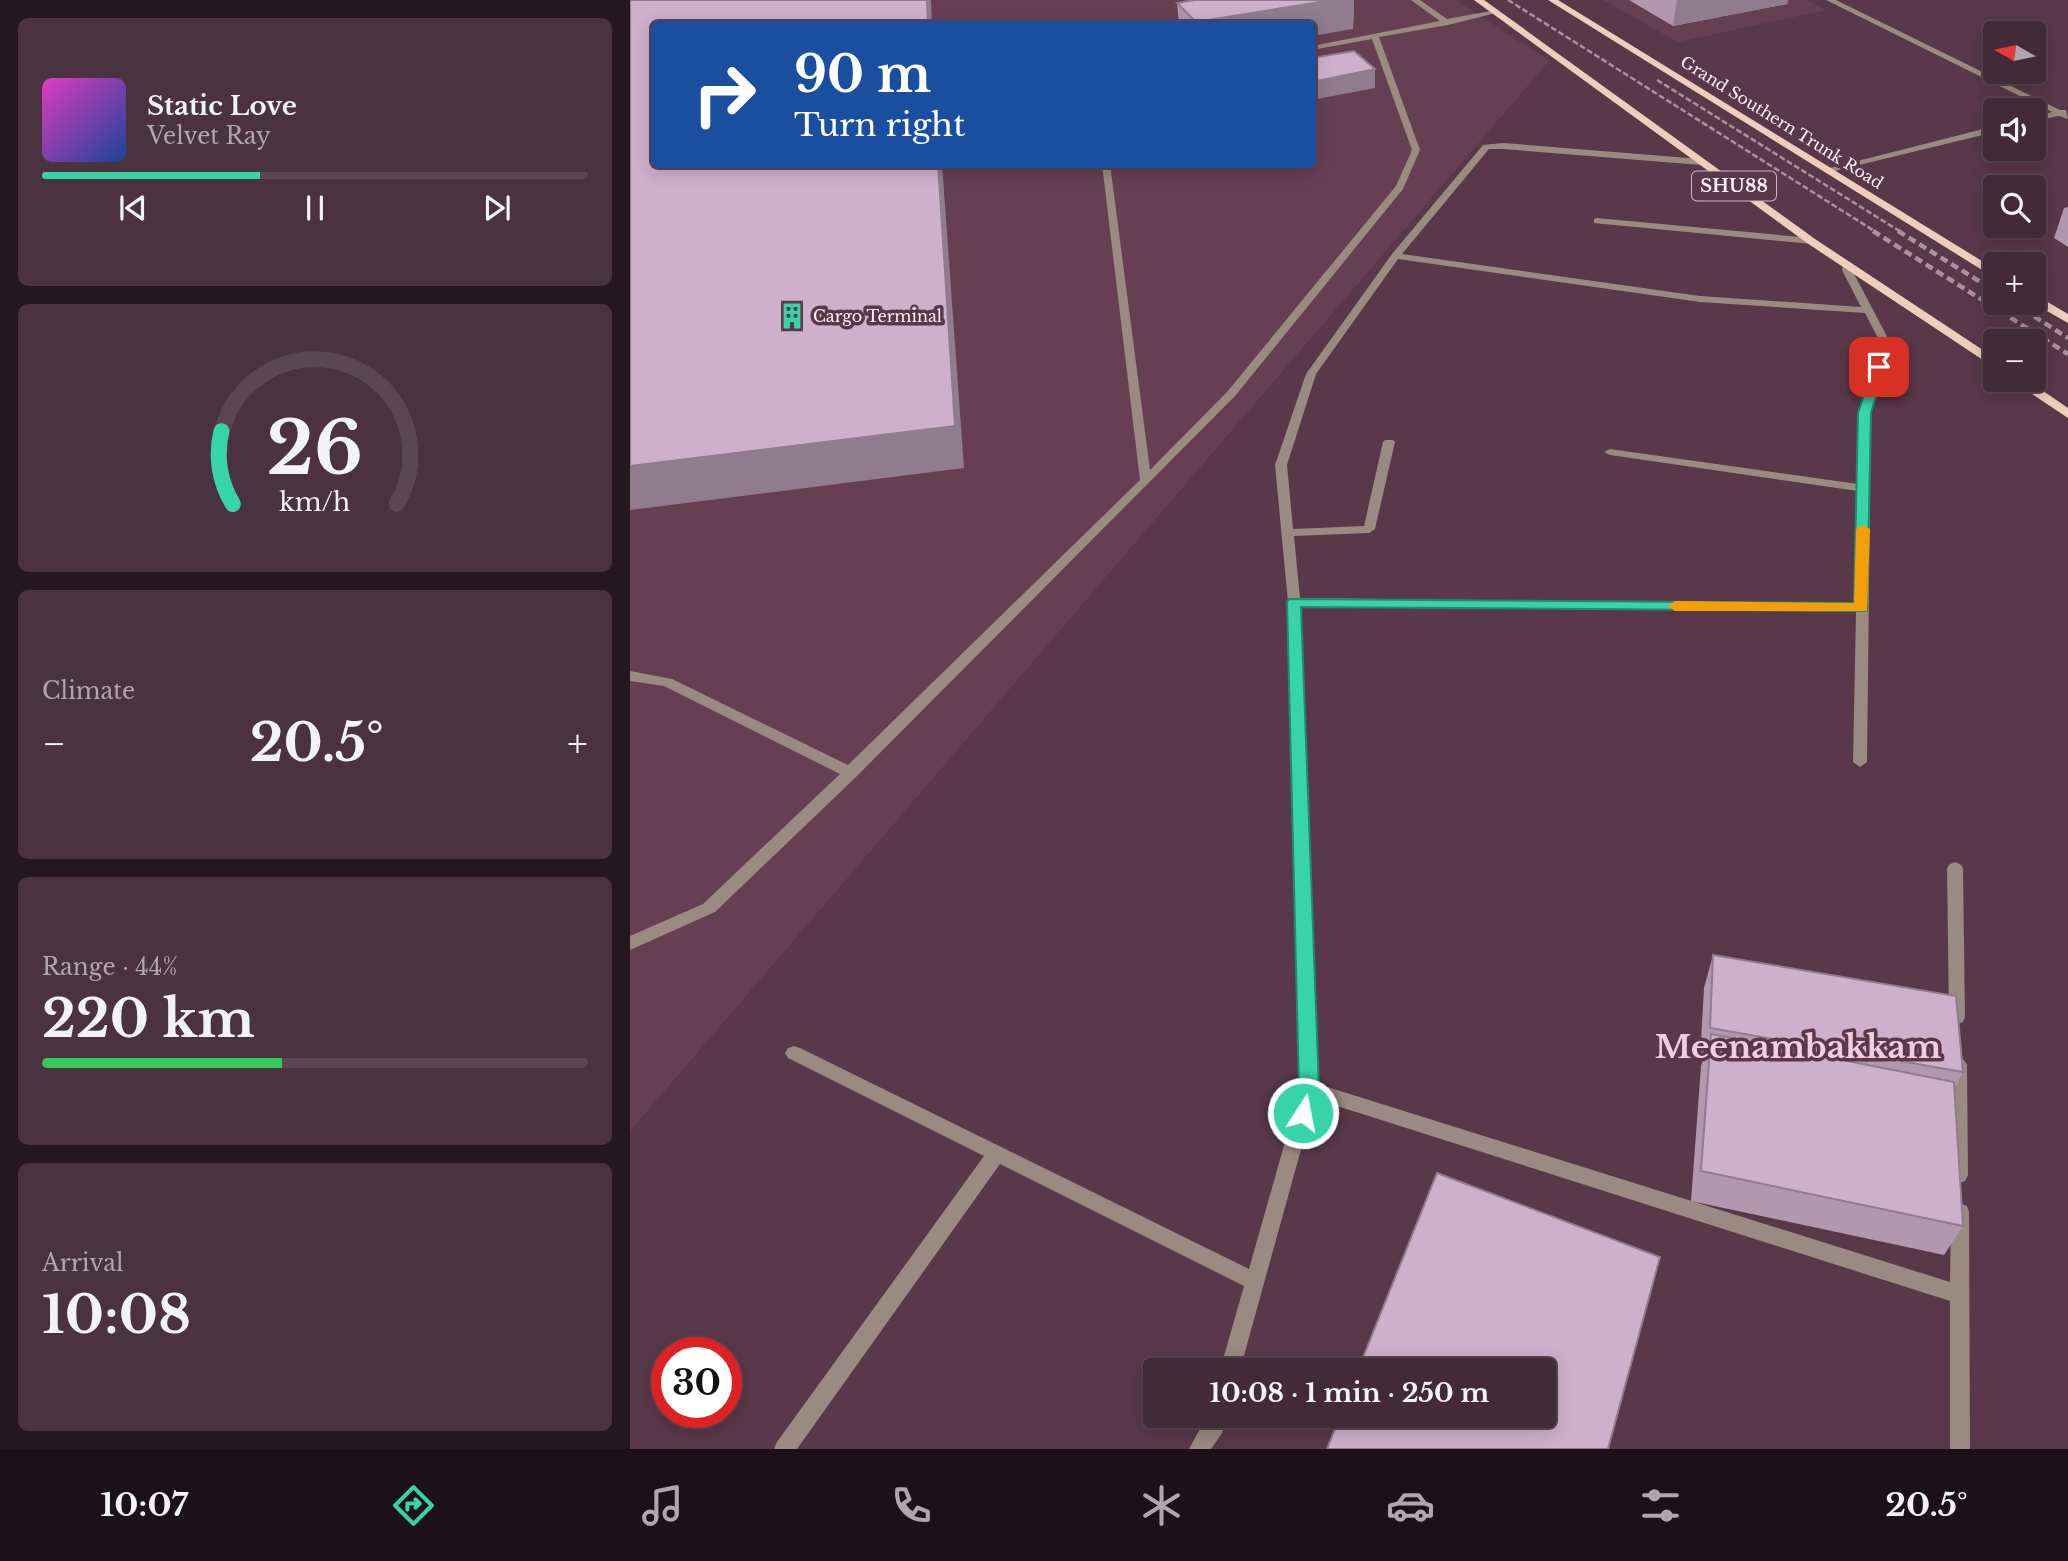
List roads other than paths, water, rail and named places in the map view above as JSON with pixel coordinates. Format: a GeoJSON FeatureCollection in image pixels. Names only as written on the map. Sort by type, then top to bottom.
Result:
{"type":"FeatureCollection","features":[{"type":"Feature","properties":{"kind":"main road","name":"SHU88"},"geometry":{"type":"LineString","coordinates":[[1479,0],[1811,241],[1983,356]]}},
{"type":"Feature","properties":{"kind":"main road","name":"Grand Southern Trunk Road"},"geometry":{"type":"LineString","coordinates":[[1552,0],[1983,267]]}},
{"type":"Feature","properties":{"kind":"main road"},"geometry":{"type":"LineString","coordinates":[[2046,305],[2068,319]]}},
{"type":"Feature","properties":{"kind":"main road"},"geometry":{"type":"LineString","coordinates":[[2036,392],[2068,414]]}},
{"type":"Feature","properties":{"kind":"street"},"geometry":{"type":"LineString","coordinates":[[1415,0],[1448,23]]}},
{"type":"Feature","properties":{"kind":"street"},"geometry":{"type":"LineString","coordinates":[[1830,0],[2065,114]]}},
{"type":"Feature","properties":{"kind":"street"},"geometry":{"type":"LineString","coordinates":[[1316,47],[1496,12]]}},
{"type":"Feature","properties":{"kind":"street"},"geometry":{"type":"LineString","coordinates":[[630,943],[709,908],[851,773],[1231,394],[1400,187],[1416,150],[1375,37]]}},
{"type":"Feature","properties":{"kind":"street"},"geometry":{"type":"LineString","coordinates":[[2046,117],[2065,114]]}},
{"type":"Feature","properties":{"kind":"street"},"geometry":{"type":"LineString","coordinates":[[1826,170],[1983,132]]}},
{"type":"Feature","properties":{"kind":"street"},"geometry":{"type":"LineString","coordinates":[[1233,1358],[1309,1089],[1294,602],[1281,465],[1311,374],[1395,256],[1486,147],[1503,146],[1701,162]]}},
{"type":"Feature","properties":{"kind":"street"},"geometry":{"type":"LineString","coordinates":[[1107,168],[1146,481]]}},
{"type":"Feature","properties":{"kind":"street"},"geometry":{"type":"LineString","coordinates":[[1597,220],[1811,241]]}},
{"type":"Feature","properties":{"kind":"street"},"geometry":{"type":"LineString","coordinates":[[1395,256],[1700,299],[1868,310]]}},
{"type":"Feature","properties":{"kind":"street"},"geometry":{"type":"LineString","coordinates":[[1847,264],[1847,270],[1886,344],[1864,413],[1860,762]]}},
{"type":"Feature","properties":{"kind":"street"},"geometry":{"type":"LineString","coordinates":[[1287,533],[1369,529],[1389,442]]}},
{"type":"Feature","properties":{"kind":"street"},"geometry":{"type":"LineString","coordinates":[[1610,452],[1864,488]]}},
{"type":"Feature","properties":{"kind":"street"},"geometry":{"type":"LineString","coordinates":[[1294,602],[1862,608]]}},
{"type":"Feature","properties":{"kind":"street"},"geometry":{"type":"LineString","coordinates":[[630,676],[667,682],[851,773]]}},
{"type":"Feature","properties":{"kind":"street"},"geometry":{"type":"LineString","coordinates":[[1955,867],[1961,1295],[1960,1449]]}},
{"type":"Feature","properties":{"kind":"street"},"geometry":{"type":"LineString","coordinates":[[794,1053],[1255,1282]]}},
{"type":"Feature","properties":{"kind":"street"},"geometry":{"type":"LineString","coordinates":[[1309,1089],[1961,1295]]}},
{"type":"Feature","properties":{"kind":"street"},"geometry":{"type":"LineString","coordinates":[[784,1449],[997,1153]]}},
{"type":"Feature","properties":{"kind":"street"},"geometry":{"type":"LineString","coordinates":[[1199,1449],[1214,1428]]}},
{"type":"Feature","properties":{"kind":"railway"},"geometry":{"type":"LineString","coordinates":[[1508,0],[1876,232]]}},
{"type":"Feature","properties":{"kind":"railway"},"geometry":{"type":"LineString","coordinates":[[1657,80],[1901,232]]}},
{"type":"Feature","properties":{"kind":"railway"},"geometry":{"type":"LineString","coordinates":[[1873,231],[2068,354]]}},
{"type":"Feature","properties":{"kind":"railway"},"geometry":{"type":"LineString","coordinates":[[1898,231],[1983,284]]}},
{"type":"Feature","properties":{"kind":"railway"},"geometry":{"type":"LineString","coordinates":[[2032,315],[2068,338]]}},
{"type":"Feature","properties":{"kind":"place","name":"Cargo Terminal"},"geometry":{"type":"Point","coordinates":[792,316]}},
{"type":"Feature","properties":{"kind":"district","name":"Meenambakkam"},"geometry":{"type":"Point","coordinates":[1798,1047]}}]}
